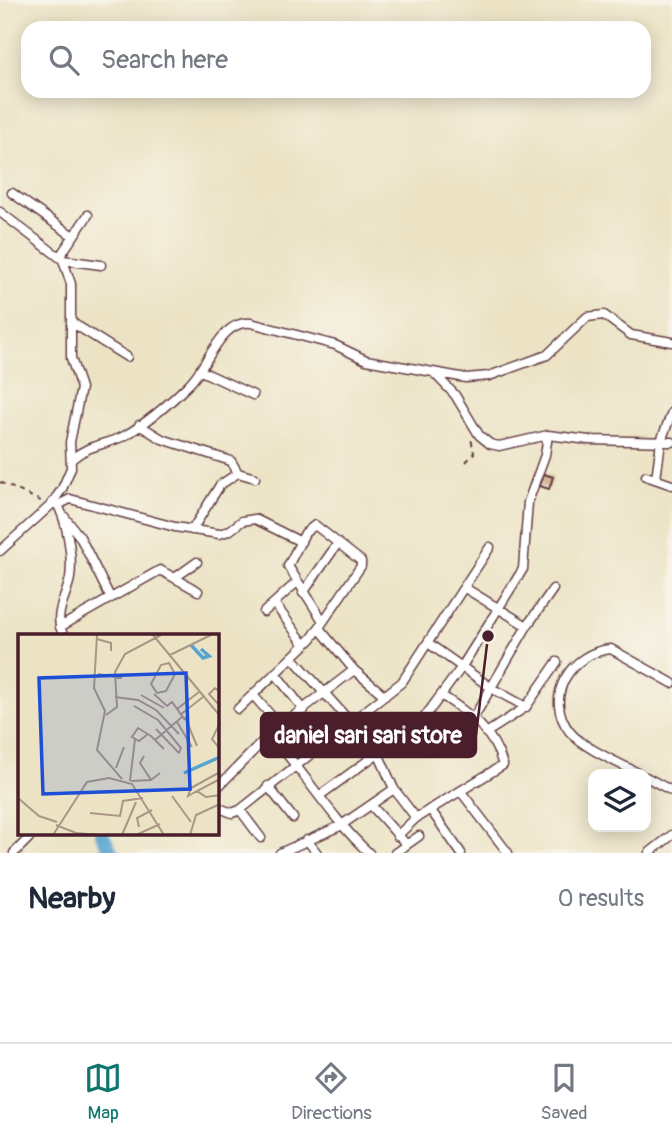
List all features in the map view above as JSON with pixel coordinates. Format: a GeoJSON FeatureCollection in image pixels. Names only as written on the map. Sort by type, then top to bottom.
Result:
{"type":"FeatureCollection","features":[{"type":"Feature","properties":{"kind":"street"},"geometry":{"type":"LineString","coordinates":[[12,193],[73,236]]}},
{"type":"Feature","properties":{"kind":"street"},"geometry":{"type":"LineString","coordinates":[[0,212],[61,258],[101,265]]}},
{"type":"Feature","properties":{"kind":"street"},"geometry":{"type":"LineString","coordinates":[[88,215],[61,258],[71,284],[71,358],[81,388],[70,442],[72,459],[56,506],[71,567],[58,613],[62,633],[110,597],[160,570],[198,591]]}},
{"type":"Feature","properties":{"kind":"street"},"geometry":{"type":"LineString","coordinates":[[72,459],[85,448],[125,435],[138,425],[201,371],[229,327],[244,322],[335,345],[366,360],[466,378],[489,376],[547,355],[587,317],[604,315],[631,335],[672,342]]}},
{"type":"Feature","properties":{"kind":"street"},"geometry":{"type":"LineString","coordinates":[[71,323],[127,357]]}},
{"type":"Feature","properties":{"kind":"street"},"geometry":{"type":"LineString","coordinates":[[201,371],[253,395]]}},
{"type":"Feature","properties":{"kind":"street"},"geometry":{"type":"LineString","coordinates":[[434,373],[455,395],[478,435],[490,444],[499,446],[548,435],[589,440],[672,442]]}},
{"type":"Feature","properties":{"kind":"street"},"geometry":{"type":"LineString","coordinates":[[656,480],[661,441],[672,412]]}},
{"type":"Feature","properties":{"kind":"street"},"geometry":{"type":"LineString","coordinates":[[138,425],[162,439],[231,461],[238,474]]}},
{"type":"Feature","properties":{"kind":"street"},"geometry":{"type":"LineString","coordinates":[[319,796],[421,722],[461,668],[498,610],[523,569],[528,502],[545,454],[548,435]]}},
{"type":"Feature","properties":{"kind":"street"},"geometry":{"type":"LineString","coordinates":[[192,530],[220,485],[238,474],[255,478]]}},
{"type":"Feature","properties":{"kind":"street"},"geometry":{"type":"LineString","coordinates":[[646,476],[672,485]]}},
{"type":"Feature","properties":{"kind":"street"},"geometry":{"type":"LineString","coordinates":[[0,551],[56,506],[70,499],[192,530],[225,533],[242,521],[255,519],[300,542]]}},
{"type":"Feature","properties":{"kind":"street"},"geometry":{"type":"LineString","coordinates":[[56,506],[80,537],[110,597]]}},
{"type":"Feature","properties":{"kind":"street"},"geometry":{"type":"LineString","coordinates":[[239,709],[305,645],[321,624],[362,563],[314,525],[300,542],[288,564],[321,624],[354,670],[385,696]]}},
{"type":"Feature","properties":{"kind":"street"},"geometry":{"type":"LineString","coordinates":[[303,593],[338,543]]}},
{"type":"Feature","properties":{"kind":"street"},"geometry":{"type":"LineString","coordinates":[[219,808],[232,813],[240,810],[402,682],[490,547]]}},
{"type":"Feature","properties":{"kind":"street"},"geometry":{"type":"LineString","coordinates":[[176,577],[197,562]]}},
{"type":"Feature","properties":{"kind":"street"},"geometry":{"type":"LineString","coordinates":[[264,612],[297,582]]}},
{"type":"Feature","properties":{"kind":"street"},"geometry":{"type":"LineString","coordinates":[[464,588],[527,626]]}},
{"type":"Feature","properties":{"kind":"street"},"geometry":{"type":"LineString","coordinates":[[474,717],[493,689],[527,626],[553,589]]}},
{"type":"Feature","properties":{"kind":"street"},"geometry":{"type":"LineString","coordinates":[[274,603],[305,645]]}},
{"type":"Feature","properties":{"kind":"street"},"geometry":{"type":"LineString","coordinates":[[428,643],[493,689],[526,707]]}},
{"type":"Feature","properties":{"kind":"street"},"geometry":{"type":"LineString","coordinates":[[631,769],[571,734],[562,718],[559,695],[563,681],[570,669],[586,656],[611,649],[672,683]]}},
{"type":"Feature","properties":{"kind":"street"},"geometry":{"type":"LineString","coordinates":[[292,657],[378,753],[394,789],[416,818]]}},
{"type":"Feature","properties":{"kind":"street"},"geometry":{"type":"LineString","coordinates":[[486,733],[526,707],[557,662]]}},
{"type":"Feature","properties":{"kind":"street"},"geometry":{"type":"LineString","coordinates":[[219,786],[270,734],[354,670]]}},
{"type":"Feature","properties":{"kind":"street"},"geometry":{"type":"LineString","coordinates":[[275,673],[304,710]]}},
{"type":"Feature","properties":{"kind":"street"},"geometry":{"type":"LineString","coordinates":[[253,695],[281,727]]}},
{"type":"Feature","properties":{"kind":"street"},"geometry":{"type":"LineString","coordinates":[[397,835],[416,818],[462,793],[503,765],[499,749],[474,717],[441,695]]}},
{"type":"Feature","properties":{"kind":"street"},"geometry":{"type":"LineString","coordinates":[[270,734],[297,764],[340,826],[369,853]]}},
{"type":"Feature","properties":{"kind":"street"},"geometry":{"type":"LineString","coordinates":[[651,780],[672,791]]}},
{"type":"Feature","properties":{"kind":"street"},"geometry":{"type":"LineString","coordinates":[[268,786],[293,818]]}},
{"type":"Feature","properties":{"kind":"street"},"geometry":{"type":"LineString","coordinates":[[280,853],[340,826],[394,789]]}},
{"type":"Feature","properties":{"kind":"street"},"geometry":{"type":"LineString","coordinates":[[462,793],[508,853]]}},
{"type":"Feature","properties":{"kind":"street"},"geometry":{"type":"LineString","coordinates":[[371,805],[406,844]]}},
{"type":"Feature","properties":{"kind":"street"},"geometry":{"type":"LineString","coordinates":[[430,809],[461,853]]}},
{"type":"Feature","properties":{"kind":"street"},"geometry":{"type":"LineString","coordinates":[[240,810],[261,838]]}},
{"type":"Feature","properties":{"kind":"street"},"geometry":{"type":"LineString","coordinates":[[649,853],[672,835]]}},
{"type":"Feature","properties":{"kind":"street"},"geometry":{"type":"LineString","coordinates":[[395,853],[419,836]]}},
{"type":"Feature","properties":{"kind":"street"},"geometry":{"type":"LineString","coordinates":[[14,853],[29,838]]}},
{"type":"Feature","properties":{"kind":"street"},"geometry":{"type":"LineString","coordinates":[[307,840],[317,853]]}},
{"type":"Feature","properties":{"kind":"path"},"geometry":{"type":"LineString","coordinates":[[466,462],[474,453],[469,420]]}},
{"type":"Feature","properties":{"kind":"path"},"geometry":{"type":"LineString","coordinates":[[0,482],[56,506]]}},
{"type":"Feature","properties":{"kind":"building"},"geometry":{"type":"Polygon","coordinates":[[[544,474],[553,477],[549,489],[540,486],[544,474]]]}},
{"type":"Feature","properties":{"kind":"waterway"},"geometry":{"type":"LineString","coordinates":[[103,836],[112,853]]}},
{"type":"Feature","properties":{"kind":"place","name":"daniel sari sari store"},"geometry":{"type":"Point","coordinates":[488,636]}}]}
